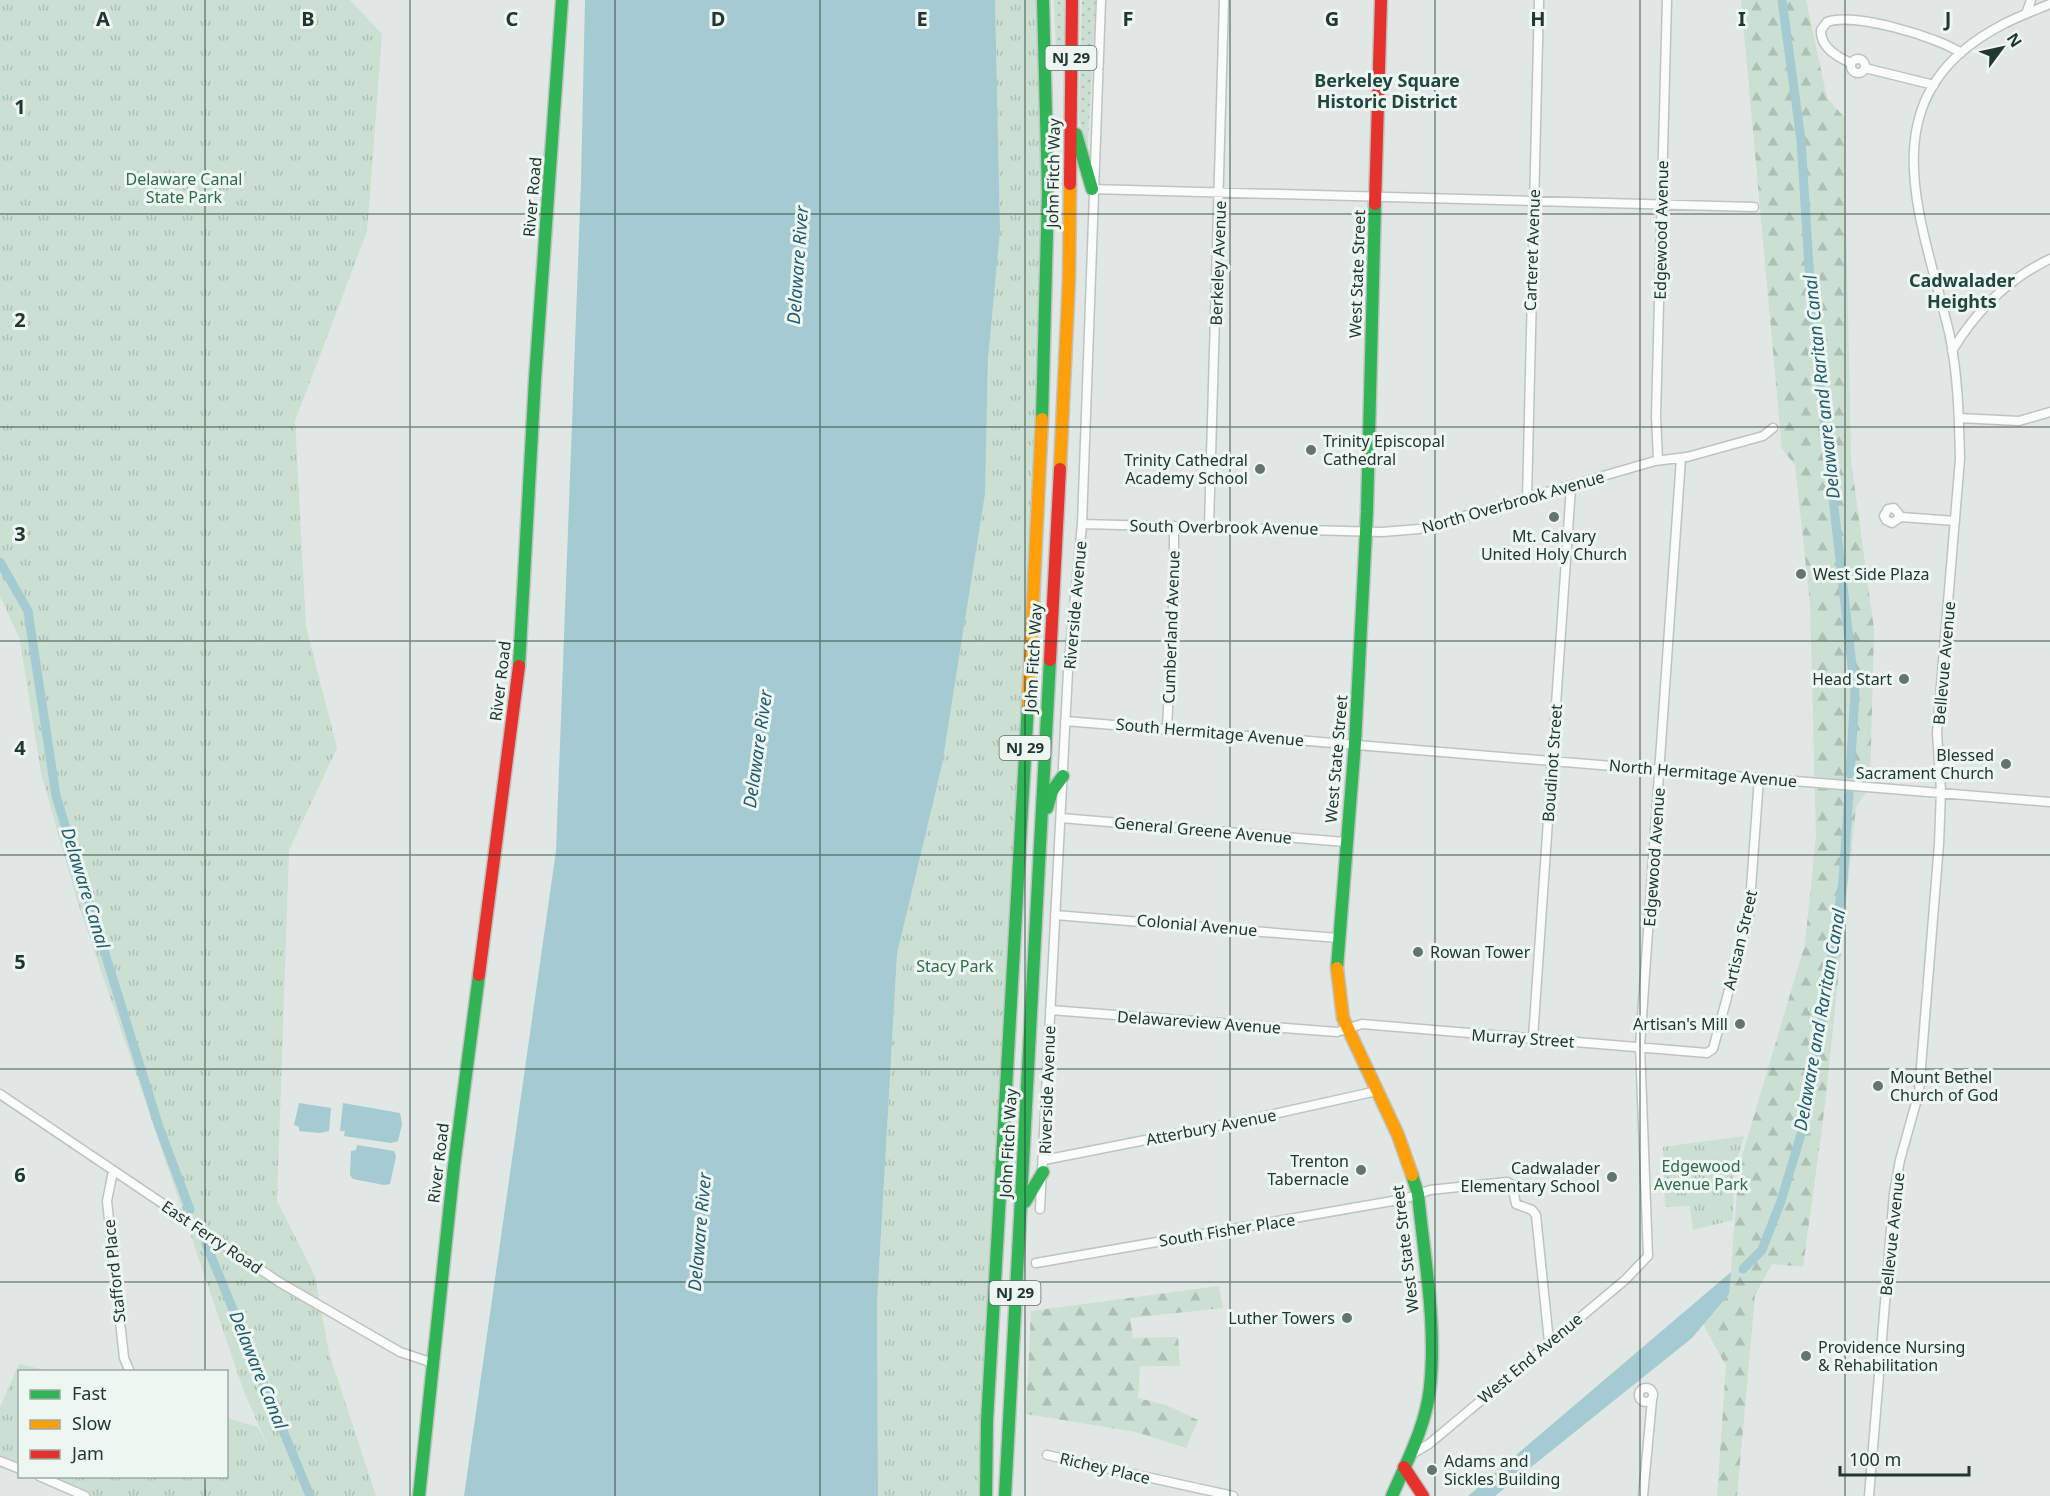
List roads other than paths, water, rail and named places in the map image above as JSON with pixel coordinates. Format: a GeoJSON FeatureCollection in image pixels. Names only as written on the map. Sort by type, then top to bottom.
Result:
{"type":"FeatureCollection","features":[{"type":"Feature","properties":{"kind":"main road","name":"River Road"},"geometry":{"type":"LineString","coordinates":[[419,1496],[454,1166],[522,639],[535,379],[562,0]]}},
{"type":"Feature","properties":{"kind":"main road","name":"John Fitch Way"},"geometry":{"type":"LineString","coordinates":[[986,1496],[987,1421],[1016,945],[1044,367],[1048,193],[1043,0]]}},
{"type":"Feature","properties":{"kind":"main road","name":"John Fitch Way"},"geometry":{"type":"LineString","coordinates":[[1005,1496],[1069,279],[1072,0]]}},
{"type":"Feature","properties":{"kind":"main road","name":"West State Street"},"geometry":{"type":"LineString","coordinates":[[1381,0],[1366,531],[1355,743],[1338,938],[1339,1000],[1348,1028],[1409,1161],[1418,1194],[1431,1334],[1430,1388],[1421,1426],[1392,1496]]}},
{"type":"Feature","properties":{"kind":"main road"},"geometry":{"type":"LineString","coordinates":[[1071,116],[1092,189]]}},
{"type":"Feature","properties":{"kind":"main road"},"geometry":{"type":"LineString","coordinates":[[1042,822],[1052,791],[1063,776]]}},
{"type":"Feature","properties":{"kind":"main road"},"geometry":{"type":"LineString","coordinates":[[1021,1213],[1043,1166]]}},
{"type":"Feature","properties":{"kind":"main road"},"geometry":{"type":"LineString","coordinates":[[1407,1461],[1423,1496]]}},
{"type":"Feature","properties":{"kind":"street","name":"Riverside Avenue"},"geometry":{"type":"LineString","coordinates":[[1040,1209],[1065,721],[1082,524],[1092,189],[1101,0]]}},
{"type":"Feature","properties":{"kind":"street","name":"Berkeley Avenue"},"geometry":{"type":"LineString","coordinates":[[1209,526],[1224,0]]}},
{"type":"Feature","properties":{"kind":"street","name":"Carteret Avenue"},"geometry":{"type":"LineString","coordinates":[[1527,499],[1539,0]]}},
{"type":"Feature","properties":{"kind":"street","name":"Edgewood Avenue"},"geometry":{"type":"LineString","coordinates":[[1658,460],[1656,416],[1660,205],[1667,0]]}},
{"type":"Feature","properties":{"kind":"street"},"geometry":{"type":"LineString","coordinates":[[2026,14],[2031,0]]}},
{"type":"Feature","properties":{"kind":"street","name":"Bellevue Avenue"},"geometry":{"type":"LineString","coordinates":[[1869,1496],[1894,1193],[1900,1160],[1919,1092],[1941,791],[1937,733],[1960,459],[1959,418],[1952,351],[1917,206],[1912,166],[1917,122],[1934,85],[1961,53],[1999,26],[2050,4]]}},
{"type":"Feature","properties":{"kind":"street"},"geometry":{"type":"LineString","coordinates":[[1934,85],[1865,68],[1860,73],[1854,72],[1851,63],[1835,55],[1822,39],[1821,30],[1827,22],[1864,22],[1904,30],[1950,46],[1961,53]]}},
{"type":"Feature","properties":{"kind":"street"},"geometry":{"type":"LineString","coordinates":[[1092,189],[1754,207]]}},
{"type":"Feature","properties":{"kind":"street"},"geometry":{"type":"LineString","coordinates":[[1952,351],[1972,320],[1988,303],[2019,277],[2050,259]]}},
{"type":"Feature","properties":{"kind":"street"},"geometry":{"type":"LineString","coordinates":[[1959,418],[2019,421],[2050,412]]}},
{"type":"Feature","properties":{"kind":"street"},"geometry":{"type":"LineString","coordinates":[[1681,458],[1763,436],[1773,428]]}},
{"type":"Feature","properties":{"kind":"street","name":"Edgewood Avenue"},"geometry":{"type":"LineString","coordinates":[[1648,1256],[1640,1046],[1681,458]]}},
{"type":"Feature","properties":{"kind":"street","name":"North Overbrook Avenue"},"geometry":{"type":"LineString","coordinates":[[1366,531],[1419,529],[1658,460],[1681,458]]}},
{"type":"Feature","properties":{"kind":"street","name":"Boudinot Street"},"geometry":{"type":"LineString","coordinates":[[1533,1038],[1570,487]]}},
{"type":"Feature","properties":{"kind":"street"},"geometry":{"type":"LineString","coordinates":[[1901,517],[1955,521]]}},
{"type":"Feature","properties":{"kind":"street","name":"South Overbrook Avenue"},"geometry":{"type":"LineString","coordinates":[[1082,524],[1366,531]]}},
{"type":"Feature","properties":{"kind":"street","name":"Cumberland Avenue"},"geometry":{"type":"LineString","coordinates":[[1167,728],[1174,587],[1174,526]]}},
{"type":"Feature","properties":{"kind":"street","name":"South Hermitage Avenue"},"geometry":{"type":"LineString","coordinates":[[1065,721],[1355,743]]}},
{"type":"Feature","properties":{"kind":"street","name":"North Hermitage Avenue"},"geometry":{"type":"LineString","coordinates":[[1355,743],[2050,802]]}},
{"type":"Feature","properties":{"kind":"street","name":"Artisan Street"},"geometry":{"type":"LineString","coordinates":[[1698,1052],[1707,1053],[1713,1049],[1749,916],[1760,778]]}},
{"type":"Feature","properties":{"kind":"street","name":"General Greene Avenue"},"geometry":{"type":"LineString","coordinates":[[1061,818],[1345,842]]}},
{"type":"Feature","properties":{"kind":"street","name":"Colonial Avenue"},"geometry":{"type":"LineString","coordinates":[[1055,915],[1338,938]]}},
{"type":"Feature","properties":{"kind":"street","name":"Delawareview Avenue"},"geometry":{"type":"LineString","coordinates":[[1050,1011],[1315,1031],[1337,1032],[1348,1028]]}},
{"type":"Feature","properties":{"kind":"street","name":"Murray Street"},"geometry":{"type":"LineString","coordinates":[[1348,1028],[1362,1024],[1698,1052]]}},
{"type":"Feature","properties":{"kind":"street","name":"Atterbury Avenue"},"geometry":{"type":"LineString","coordinates":[[1043,1166],[1377,1090]]}},
{"type":"Feature","properties":{"kind":"street","name":"East Ferry Road"},"geometry":{"type":"LineString","coordinates":[[0,1094],[325,1310],[400,1352],[433,1363]]}},
{"type":"Feature","properties":{"kind":"street","name":"Stafford Place"},"geometry":{"type":"LineString","coordinates":[[113,1170],[107,1201],[124,1358],[130,1370]]}},
{"type":"Feature","properties":{"kind":"street","name":"South Fisher Place"},"geometry":{"type":"LineString","coordinates":[[1036,1263],[1404,1199],[1418,1194],[1484,1184],[1510,1183],[1516,1204],[1534,1213],[1549,1342]]}},
{"type":"Feature","properties":{"kind":"street","name":"West End Avenue"},"geometry":{"type":"LineString","coordinates":[[1407,1461],[1631,1275],[1648,1256]]}},
{"type":"Feature","properties":{"kind":"street"},"geometry":{"type":"LineString","coordinates":[[1643,1496],[1652,1400]]}},
{"type":"Feature","properties":{"kind":"street"},"geometry":{"type":"LineString","coordinates":[[1421,1426],[1436,1436]]}},
{"type":"Feature","properties":{"kind":"street","name":"Richey Place"},"geometry":{"type":"LineString","coordinates":[[1047,1455],[1233,1496]]}},
{"type":"Feature","properties":{"kind":"street"},"geometry":{"type":"LineString","coordinates":[[1,1462],[18,1468]]}},
{"type":"Feature","properties":{"kind":"street"},"geometry":{"type":"LineString","coordinates":[[44,1478],[84,1496]]}},
{"type":"Feature","properties":{"kind":"water","name":"Delaware River"},"geometry":{"type":"Polygon","coordinates":[[[585,0],[995,0],[1000,231],[988,359],[985,494],[942,765],[897,954],[877,1304],[878,1496],[464,1496],[556,851],[581,183],[585,0]]]}},
{"type":"Feature","properties":{"kind":"water"},"geometry":{"type":"Polygon","coordinates":[[[299,1103],[331,1108],[329,1131],[320,1133],[299,1131],[299,1127],[294,1125],[299,1103]]]}},
{"type":"Feature","properties":{"kind":"water"},"geometry":{"type":"Polygon","coordinates":[[[343,1103],[400,1113],[402,1124],[398,1141],[391,1143],[344,1136],[345,1131],[340,1131],[343,1103]]]}},
{"type":"Feature","properties":{"kind":"water"},"geometry":{"type":"Polygon","coordinates":[[[357,1145],[394,1151],[396,1156],[390,1184],[353,1179],[350,1175],[351,1151],[356,1150],[357,1145]]]}},
{"type":"Feature","properties":{"kind":"water"},"geometry":{"type":"Polygon","coordinates":[[[1731,1272],[1729,1294],[1692,1338],[1495,1496],[1468,1496],[1731,1272]]]}},
{"type":"Feature","properties":{"kind":"waterway","name":"Delaware and Raritan Canal"},"geometry":{"type":"LineString","coordinates":[[1782,0],[1801,140],[1812,313],[1855,692],[1850,774]]}},
{"type":"Feature","properties":{"kind":"waterway","name":"Delaware Canal"},"geometry":{"type":"LineString","coordinates":[[0,562],[28,611],[56,796],[159,1127],[190,1210]]}},
{"type":"Feature","properties":{"kind":"waterway","name":"Delaware and Raritan Canal"},"geometry":{"type":"LineString","coordinates":[[1743,1269],[1762,1250],[1781,1201],[1808,1111],[1843,881],[1849,793]]}},
{"type":"Feature","properties":{"kind":"waterway","name":"Delaware Canal"},"geometry":{"type":"LineString","coordinates":[[206,1244],[310,1496]]}},
{"type":"Feature","properties":{"kind":"place","name":"Trinity Episcopal Cathedral"},"geometry":{"type":"Point","coordinates":[1311,450]}},
{"type":"Feature","properties":{"kind":"place","name":"Trinity Cathedral Academy School"},"geometry":{"type":"Point","coordinates":[1260,469]}},
{"type":"Feature","properties":{"kind":"place","name":"Mt. Calvary United Holy Church"},"geometry":{"type":"Point","coordinates":[1554,517]}},
{"type":"Feature","properties":{"kind":"place","name":"West Side Plaza"},"geometry":{"type":"Point","coordinates":[1801,574]}},
{"type":"Feature","properties":{"kind":"place","name":"Head Start"},"geometry":{"type":"Point","coordinates":[1904,679]}},
{"type":"Feature","properties":{"kind":"place","name":"Blessed Sacrament Church"},"geometry":{"type":"Point","coordinates":[2006,764]}},
{"type":"Feature","properties":{"kind":"place","name":"Rowan Tower"},"geometry":{"type":"Point","coordinates":[1418,952]}},
{"type":"Feature","properties":{"kind":"place","name":"Artisan's Mill"},"geometry":{"type":"Point","coordinates":[1740,1024]}},
{"type":"Feature","properties":{"kind":"place","name":"Mount Bethel Church of God"},"geometry":{"type":"Point","coordinates":[1878,1086]}},
{"type":"Feature","properties":{"kind":"place","name":"Trenton Tabernacle"},"geometry":{"type":"Point","coordinates":[1361,1170]}},
{"type":"Feature","properties":{"kind":"place","name":"Cadwalader Elementary School"},"geometry":{"type":"Point","coordinates":[1612,1177]}},
{"type":"Feature","properties":{"kind":"place","name":"Luther Towers"},"geometry":{"type":"Point","coordinates":[1347,1318]}},
{"type":"Feature","properties":{"kind":"place","name":"Providence Nursing & Rehabilitation"},"geometry":{"type":"Point","coordinates":[1806,1356]}},
{"type":"Feature","properties":{"kind":"place","name":"Adams and Sickles Building"},"geometry":{"type":"Point","coordinates":[1432,1470]}},
{"type":"Feature","properties":{"kind":"district","name":"Berkeley Square Historic District"},"geometry":{"type":"Point","coordinates":[1387,91]}},
{"type":"Feature","properties":{"kind":"district","name":"Cadwalader Heights"},"geometry":{"type":"Point","coordinates":[1962,291]}},
{"type":"Feature","properties":{"kind":"park label","name":"Delaware Canal State Park"},"geometry":{"type":"Point","coordinates":[184,188]}},
{"type":"Feature","properties":{"kind":"park label","name":"Stacy Park"},"geometry":{"type":"Point","coordinates":[955,966]}},
{"type":"Feature","properties":{"kind":"park label","name":"Edgewood Avenue Park"},"geometry":{"type":"Point","coordinates":[1701,1175]}}]}
